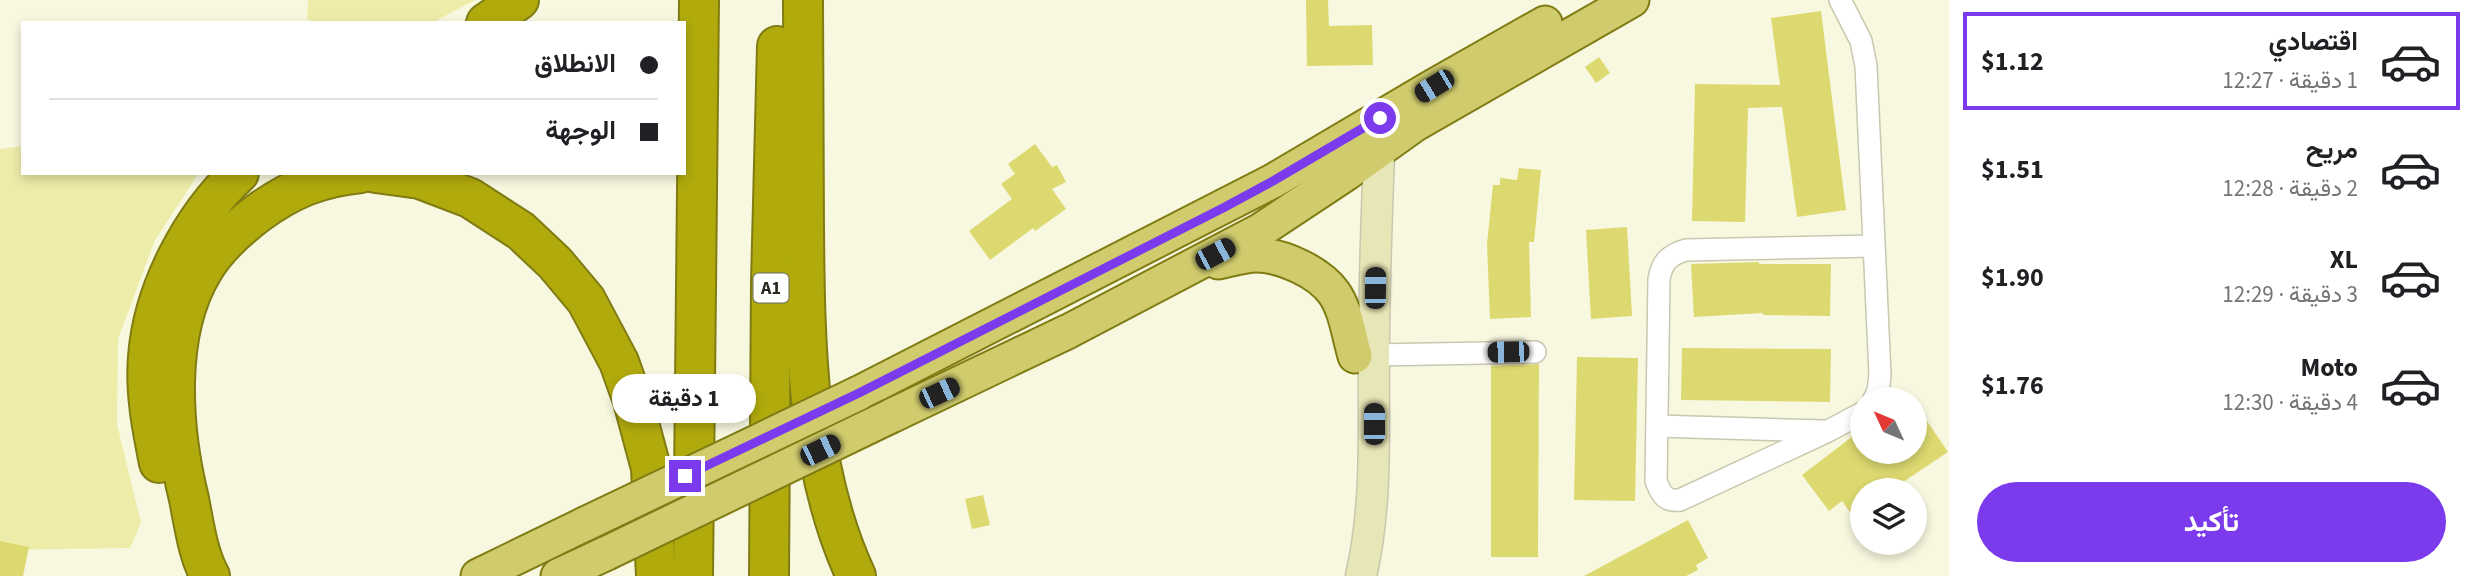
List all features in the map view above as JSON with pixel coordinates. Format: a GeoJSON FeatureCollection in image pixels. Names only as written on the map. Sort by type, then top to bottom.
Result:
{"type":"FeatureCollection","features":[{"type":"Feature","properties":{"kind":"highway"},"geometry":{"type":"LineString","coordinates":[[489,21],[519,0]]}},
{"type":"Feature","properties":{"kind":"highway"},"geometry":{"type":"LineString","coordinates":[[693,576],[699,0]]}},
{"type":"Feature","properties":{"kind":"highway","name":"A1"},"geometry":{"type":"LineString","coordinates":[[769,576],[771,282],[778,0]]}},
{"type":"Feature","properties":{"kind":"highway"},"geometry":{"type":"LineString","coordinates":[[803,0],[804,268],[809,380],[818,455],[832,513],[856,576]]}},
{"type":"Feature","properties":{"kind":"highway"},"geometry":{"type":"LineString","coordinates":[[204,576],[159,461],[151,421],[148,357],[155,314],[189,234],[220,191],[237,175]]}},
{"type":"Feature","properties":{"kind":"highway"},"geometry":{"type":"LineString","coordinates":[[204,576],[177,442],[176,365],[179,332],[190,297],[203,269],[239,227],[291,191],[342,175]]}},
{"type":"Feature","properties":{"kind":"highway"},"geometry":{"type":"LineString","coordinates":[[391,175],[420,179],[470,198],[521,231],[555,263],[586,300],[619,362],[633,401],[651,468],[656,576]]}},
{"type":"Feature","properties":{"kind":"main road"},"geometry":{"type":"LineString","coordinates":[[558,576],[1069,331],[1261,230],[1370,140],[1587,0]]}},
{"type":"Feature","properties":{"kind":"main road"},"geometry":{"type":"LineString","coordinates":[[478,576],[859,393],[1223,208],[1370,140],[1414,125],[1632,0]]}},
{"type":"Feature","properties":{"kind":"main road"},"geometry":{"type":"LineString","coordinates":[[1192,267],[1256,255],[1300,267],[1334,293],[1364,355]]}},
{"type":"Feature","properties":{"kind":"street"},"geometry":{"type":"LineString","coordinates":[[1840,0],[1861,41],[1865,56],[1878,387]]}},
{"type":"Feature","properties":{"kind":"street"},"geometry":{"type":"LineString","coordinates":[[1349,576],[1356,546],[1361,500],[1370,140]]}},
{"type":"Feature","properties":{"kind":"street"},"geometry":{"type":"LineString","coordinates":[[1850,419],[1680,500],[1664,498],[1656,481],[1659,279],[1665,260],[1685,250],[1873,246]]}},
{"type":"Feature","properties":{"kind":"street"},"geometry":{"type":"LineString","coordinates":[[1364,355],[1535,352]]}},
{"type":"Feature","properties":{"kind":"street"},"geometry":{"type":"LineString","coordinates":[[1361,576],[1374,496],[1364,355]]}},
{"type":"Feature","properties":{"kind":"street"},"geometry":{"type":"LineString","coordinates":[[1657,426],[1828,431]]}},
{"type":"Feature","properties":{"kind":"shaded area"},"geometry":{"type":"Polygon","coordinates":[[[308,0],[475,0],[436,21],[307,19],[308,0]]]}},
{"type":"Feature","properties":{"kind":"shaded area"},"geometry":{"type":"Polygon","coordinates":[[[21,146],[21,175],[198,175],[155,240],[118,339],[117,424],[141,523],[130,548],[0,550],[0,149],[21,146]]]}},
{"type":"Feature","properties":{"kind":"building"},"geometry":{"type":"Polygon","coordinates":[[[1306,0],[1328,0],[1329,26],[1372,25],[1373,65],[1307,66],[1306,0]]]}},
{"type":"Feature","properties":{"kind":"building"},"geometry":{"type":"Polygon","coordinates":[[[1821,11],[1846,210],[1797,217],[1782,107],[1748,108],[1745,222],[1692,221],[1695,84],[1780,85],[1771,18],[1821,11]]]}},
{"type":"Feature","properties":{"kind":"building"},"geometry":{"type":"Polygon","coordinates":[[[1599,57],[1610,73],[1596,83],[1585,67],[1599,57]]]}},
{"type":"Feature","properties":{"kind":"building"},"geometry":{"type":"Polygon","coordinates":[[[1035,144],[1052,167],[1057,165],[1066,182],[1052,189],[1066,209],[1035,231],[1033,228],[990,260],[969,231],[1012,199],[1001,184],[1015,174],[1008,164],[1035,144]]]}},
{"type":"Feature","properties":{"kind":"building"},"geometry":{"type":"Polygon","coordinates":[[[1519,168],[1541,170],[1534,242],[1529,242],[1531,317],[1490,319],[1487,244],[1493,185],[1500,185],[1500,178],[1517,180],[1519,168]]]}},
{"type":"Feature","properties":{"kind":"building"},"geometry":{"type":"Polygon","coordinates":[[[1627,227],[1632,316],[1591,319],[1586,230],[1627,227]]]}},
{"type":"Feature","properties":{"kind":"building"},"geometry":{"type":"Polygon","coordinates":[[[1691,264],[1831,264],[1830,316],[1763,313],[1694,317],[1691,264]]]}},
{"type":"Feature","properties":{"kind":"building"},"geometry":{"type":"Polygon","coordinates":[[[1682,348],[1831,349],[1830,402],[1681,400],[1682,348]]]}},
{"type":"Feature","properties":{"kind":"building"},"geometry":{"type":"Polygon","coordinates":[[[1577,357],[1638,358],[1635,501],[1574,500],[1577,357]]]}},
{"type":"Feature","properties":{"kind":"building"},"geometry":{"type":"Polygon","coordinates":[[[1539,364],[1538,557],[1491,557],[1491,366],[1539,364]]]}},
{"type":"Feature","properties":{"kind":"building"},"geometry":{"type":"Polygon","coordinates":[[[1927,421],[1948,452],[1909,478],[1850,478],[1850,512],[1842,501],[1829,511],[1802,475],[1850,438],[1850,464],[1927,464],[1927,421]]]}},
{"type":"Feature","properties":{"kind":"building"},"geometry":{"type":"Polygon","coordinates":[[[983,495],[990,525],[972,529],[965,499],[983,495]]]}},
{"type":"Feature","properties":{"kind":"building"},"geometry":{"type":"Polygon","coordinates":[[[1688,520],[1708,558],[1696,565],[1698,570],[1686,576],[1584,576],[1688,520]]]}},
{"type":"Feature","properties":{"kind":"building"},"geometry":{"type":"Polygon","coordinates":[[[0,541],[29,547],[23,576],[0,576],[0,541]]]}},
{"type":"Feature","properties":{"kind":"route"},"geometry":{"type":"LineString","coordinates":[[685,476],[859,393],[1223,208],[1380,118]]}}]}
